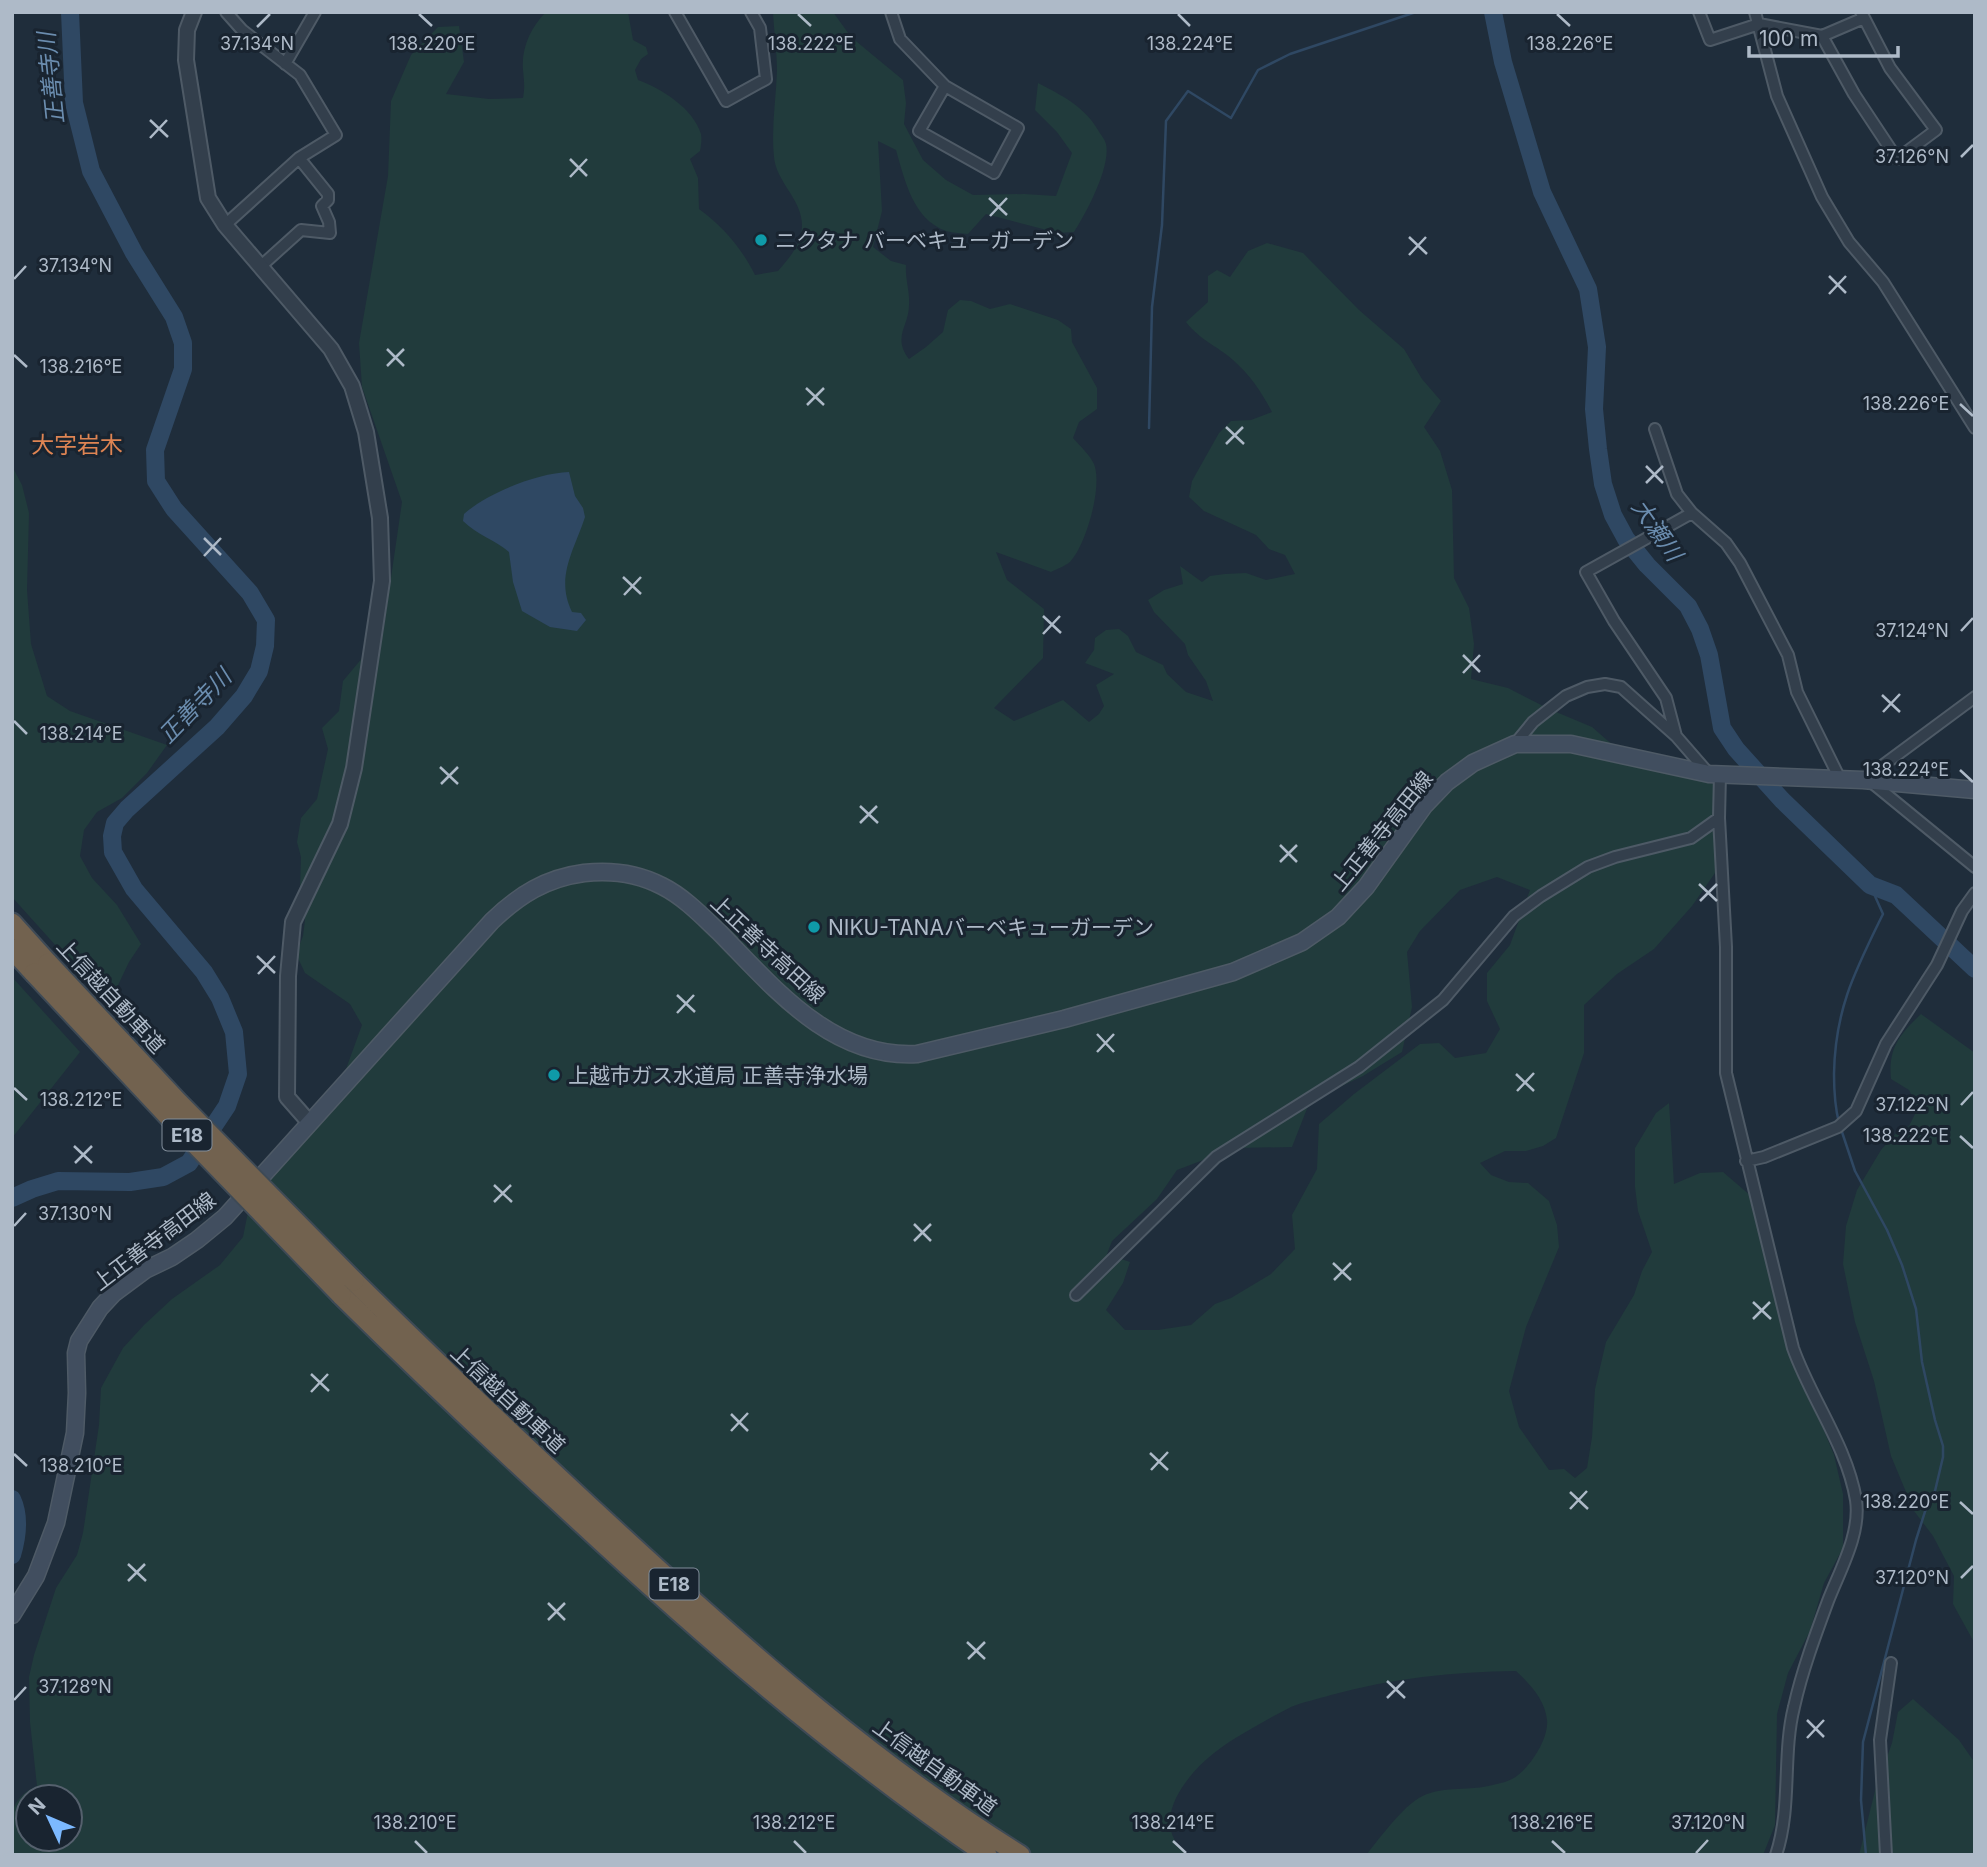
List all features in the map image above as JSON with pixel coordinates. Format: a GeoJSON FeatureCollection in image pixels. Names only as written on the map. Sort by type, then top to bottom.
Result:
{"type":"FeatureCollection","features":[{"type":"Feature","properties":{"kind":"highway","name":"上信越自動車道"},"geometry":{"type":"LineString","coordinates":[[12,923],[41,968],[168,1116],[348,1288],[726,1631],[794,1689],[896,1769],[1020,1855]]}},
{"type":"Feature","properties":{"kind":"highway","name":"上信越自動車道"},"geometry":{"type":"LineString","coordinates":[[12,949],[41,968]]}},
{"type":"Feature","properties":{"kind":"highway","name":"上信越自動車道"},"geometry":{"type":"LineString","coordinates":[[348,1288],[445,1396],[718,1648],[883,1781],[987,1855]]}},
{"type":"Feature","properties":{"kind":"main road","name":"上正善寺高田線"},"geometry":{"type":"LineString","coordinates":[[12,1615],[36,1576],[56,1523],[75,1433],[76,1353],[88,1326],[114,1293],[145,1270],[172,1257],[197,1240],[225,1217],[492,921],[511,902],[549,881],[569,875],[611,872],[646,879],[663,886],[700,914],[810,1019],[847,1041],[871,1050],[895,1055],[917,1054],[1064,1020],[1233,972],[1302,942],[1338,918],[1366,887],[1424,806],[1447,782],[1474,763],[1515,744],[1571,744],[1715,774],[1840,779],[1975,790]]}},
{"type":"Feature","properties":{"kind":"street"},"geometry":{"type":"LineString","coordinates":[[194,12],[187,30],[186,60],[208,198],[225,225],[331,349],[352,386],[366,432],[380,519],[382,581],[354,768],[340,824],[293,922],[288,976],[287,1097],[309,1122]]}},
{"type":"Feature","properties":{"kind":"street"},"geometry":{"type":"LineString","coordinates":[[225,225],[299,158],[336,135],[300,75],[242,30],[226,12]]}},
{"type":"Feature","properties":{"kind":"street"},"geometry":{"type":"LineString","coordinates":[[285,64],[315,12]]}},
{"type":"Feature","properties":{"kind":"street"},"geometry":{"type":"LineString","coordinates":[[675,12],[726,101],[766,79],[760,28],[751,12]]}},
{"type":"Feature","properties":{"kind":"street"},"geometry":{"type":"LineString","coordinates":[[891,12],[900,38],[945,86],[1018,128],[994,173],[919,131],[945,86]]}},
{"type":"Feature","properties":{"kind":"street"},"geometry":{"type":"LineString","coordinates":[[1699,12],[1710,40],[1759,24],[1822,36],[1862,15],[1890,68],[1936,130],[1896,159],[1854,94],[1822,36]]}},
{"type":"Feature","properties":{"kind":"street"},"geometry":{"type":"LineString","coordinates":[[1755,12],[1777,96],[1822,197],[1849,242],[1883,282],[1975,428]]}},
{"type":"Feature","properties":{"kind":"street"},"geometry":{"type":"LineString","coordinates":[[260,267],[302,230],[330,233],[329,222],[322,206],[328,200],[328,194],[299,158]]}},
{"type":"Feature","properties":{"kind":"street"},"geometry":{"type":"LineString","coordinates":[[1655,429],[1677,494],[1692,513],[1726,542],[1740,563],[1788,655],[1797,692],[1840,779]]}},
{"type":"Feature","properties":{"kind":"street"},"geometry":{"type":"LineString","coordinates":[[1676,736],[1666,698],[1614,621],[1587,572],[1692,513]]}},
{"type":"Feature","properties":{"kind":"street"},"geometry":{"type":"LineString","coordinates":[[1515,744],[1533,722],[1566,696],[1587,687],[1605,684],[1621,687],[1715,774],[1726,947],[1726,1073],[1793,1348],[1849,1473],[1856,1502],[1856,1527],[1812,1644],[1793,1710],[1786,1799],[1776,1855]]}},
{"type":"Feature","properties":{"kind":"street"},"geometry":{"type":"LineString","coordinates":[[1975,696],[1866,781],[1975,867]]}},
{"type":"Feature","properties":{"kind":"street"},"geometry":{"type":"LineString","coordinates":[[1076,1295],[1216,1157],[1359,1067],[1443,1000],[1514,916],[1588,867],[1615,857],[1691,838],[1719,818]]}},
{"type":"Feature","properties":{"kind":"street"},"geometry":{"type":"LineString","coordinates":[[1746,1161],[1764,1157],[1838,1127],[1856,1111],[1886,1044],[1937,965],[1962,911],[1975,893]]}},
{"type":"Feature","properties":{"kind":"street"},"geometry":{"type":"LineString","coordinates":[[1886,1855],[1880,1740],[1891,1663]]}},
{"type":"Feature","properties":{"kind":"green space"},"geometry":{"type":"Polygon","coordinates":[[[546,12],[628,12],[633,40],[646,47],[648,54],[641,59],[635,70],[638,80],[676,101],[691,116],[701,134],[700,151],[690,159],[698,178],[699,209],[731,239],[755,275],[778,271],[798,244],[802,225],[798,207],[779,175],[774,157],[773,125],[777,71],[773,12],[833,12],[851,37],[903,80],[906,103],[904,124],[923,160],[946,180],[973,195],[1056,196],[1072,153],[1057,132],[1035,110],[1038,83],[1079,108],[1092,122],[1106,144],[1107,154],[1091,202],[1074,232],[1058,233],[986,214],[968,234],[946,231],[926,218],[918,208],[896,150],[878,141],[882,211],[873,247],[891,261],[906,265],[909,305],[902,344],[909,359],[943,332],[948,310],[960,300],[971,301],[990,309],[1010,304],[1058,320],[1071,329],[1072,342],[1097,388],[1097,409],[1079,422],[1073,438],[1094,464],[1096,474],[1095,500],[1076,554],[1070,562],[1051,572],[996,552],[1007,580],[1044,609],[1043,658],[994,708],[1014,721],[1063,700],[1089,722],[1099,714],[1104,706],[1096,685],[1114,674],[1085,663],[1094,650],[1095,638],[1106,630],[1119,629],[1128,636],[1136,652],[1163,665],[1167,674],[1186,692],[1213,701],[1206,681],[1188,655],[1185,644],[1154,612],[1148,600],[1164,590],[1183,584],[1180,566],[1202,582],[1210,576],[1225,574],[1246,573],[1266,580],[1295,574],[1285,555],[1269,549],[1256,535],[1204,511],[1189,497],[1192,481],[1219,433],[1231,421],[1251,420],[1272,412],[1245,372],[1186,322],[1208,302],[1208,276],[1217,270],[1230,277],[1248,251],[1267,243],[1303,253],[1359,310],[1404,349],[1422,379],[1441,401],[1424,427],[1440,451],[1452,490],[1454,578],[1469,608],[1474,644],[1471,679],[1508,688],[1592,727],[1615,747],[1715,785],[1715,873],[1692,906],[1654,949],[1617,974],[1584,1005],[1584,1053],[1556,1138],[1543,1146],[1526,1151],[1505,1151],[1480,1163],[1491,1175],[1509,1182],[1528,1183],[1549,1201],[1557,1225],[1559,1247],[1526,1327],[1509,1391],[1519,1427],[1549,1470],[1564,1469],[1575,1478],[1587,1468],[1595,1389],[1606,1342],[1634,1295],[1652,1252],[1638,1211],[1635,1148],[1656,1113],[1669,1103],[1674,1184],[1700,1173],[1723,1172],[1751,1196],[1783,1329],[1807,1396],[1834,1455],[1843,1494],[1843,1548],[1824,1583],[1810,1631],[1788,1673],[1777,1714],[1775,1825],[1763,1855],[1366,1855],[1394,1820],[1419,1798],[1435,1792],[1505,1782],[1525,1769],[1541,1745],[1547,1720],[1540,1699],[1516,1671],[1446,1675],[1377,1684],[1300,1704],[1267,1720],[1214,1753],[1189,1778],[1176,1798],[1171,1815],[1171,1829],[1176,1842],[1187,1855],[12,1855],[11,1823],[14,1809],[14,1853],[84,1853],[84,1783],[37,1783],[30,1722],[29,1677],[56,1588],[77,1555],[83,1533],[99,1425],[101,1388],[123,1348],[144,1325],[172,1299],[220,1265],[243,1237],[251,1197],[342,1080],[362,1025],[350,1004],[305,973],[296,954],[303,936],[305,920],[300,890],[301,857],[297,842],[301,818],[317,799],[328,749],[322,728],[339,711],[343,681],[383,633],[402,502],[362,387],[359,343],[388,176],[391,101],[411,55],[438,27],[459,26],[464,62],[446,94],[489,99],[523,98],[524,54],[532,31],[546,12]],[[1497,877],[1460,890],[1420,931],[1407,952],[1412,1007],[1402,1052],[1363,1076],[1310,1101],[1292,1147],[1235,1148],[1177,1170],[1157,1199],[1112,1241],[1107,1254],[1130,1262],[1123,1283],[1106,1310],[1125,1330],[1158,1330],[1191,1325],[1215,1304],[1231,1298],[1271,1274],[1295,1249],[1292,1215],[1317,1169],[1319,1124],[1354,1094],[1420,1044],[1439,1043],[1455,1058],[1486,1053],[1500,1029],[1487,1001],[1487,973],[1510,945],[1530,890],[1497,877]]]}},
{"type":"Feature","properties":{"kind":"green space"},"geometry":{"type":"Polygon","coordinates":[[[12,466],[22,485],[29,513],[27,590],[31,644],[47,696],[70,711],[167,745],[147,773],[122,798],[97,812],[84,830],[80,856],[92,878],[117,905],[141,944],[111,1000],[93,987],[12,897],[12,466]]]}},
{"type":"Feature","properties":{"kind":"green space"},"geometry":{"type":"Polygon","coordinates":[[[12,977],[80,1052],[12,1138],[12,977]]]}},
{"type":"Feature","properties":{"kind":"green space"},"geometry":{"type":"Polygon","coordinates":[[[1921,1014],[1975,1053],[1975,1644],[1953,1604],[1954,1576],[1933,1536],[1914,1511],[1891,1456],[1874,1381],[1855,1322],[1843,1264],[1846,1226],[1857,1190],[1881,1150],[1898,1131],[1909,1126],[1918,1108],[1909,1090],[1891,1079],[1891,1059],[1897,1042],[1921,1014]]]}},
{"type":"Feature","properties":{"kind":"green space"},"geometry":{"type":"Polygon","coordinates":[[[1913,1699],[1959,1740],[1975,1763],[1975,1855],[1859,1855],[1875,1791],[1892,1743],[1898,1712],[1913,1699]]]}},
{"type":"Feature","properties":{"kind":"water"},"geometry":{"type":"Polygon","coordinates":[[[569,472],[575,496],[585,517],[568,564],[565,587],[572,612],[581,613],[586,620],[577,631],[550,627],[522,611],[513,582],[509,552],[463,521],[464,514],[499,492],[528,480],[569,472]]]}},
{"type":"Feature","properties":{"kind":"waterway","name":"正善寺川"},"geometry":{"type":"LineString","coordinates":[[12,1198],[58,1181],[130,1182],[163,1177],[189,1163],[227,1106],[238,1074],[234,1032],[220,998],[204,972],[134,889],[113,852],[112,836],[115,823],[127,809],[217,727],[244,696],[259,671],[265,646],[266,620],[250,593],[174,509],[156,481],[155,450],[183,369],[183,343],[174,317],[134,253],[91,171],[74,103],[70,12]]}},
{"type":"Feature","properties":{"kind":"waterway"},"geometry":{"type":"LineString","coordinates":[[1149,428],[1152,307],[1162,225],[1166,121],[1188,91],[1231,118],[1258,70],[1290,54],[1416,12]]}},
{"type":"Feature","properties":{"kind":"waterway","name":"大瀬川"},"geometry":{"type":"LineString","coordinates":[[1493,12],[1503,62],[1542,192],[1588,289],[1597,347],[1594,409],[1598,449],[1603,484],[1613,515],[1626,539],[1647,565],[1688,606],[1709,655],[1722,728],[1736,749],[1782,800],[1870,885],[1896,895],[1975,969]]}},
{"type":"Feature","properties":{"kind":"waterway"},"geometry":{"type":"LineString","coordinates":[[1839,1123],[1834,1080],[1838,1030],[1848,991],[1883,914],[1870,885]]}},
{"type":"Feature","properties":{"kind":"waterway"},"geometry":{"type":"LineString","coordinates":[[1841,1129],[1855,1171],[1887,1230],[1902,1265],[1916,1309],[1922,1362],[1943,1446],[1935,1491],[1929,1499],[1916,1540],[1863,1742],[1861,1800],[1866,1855]]}},
{"type":"Feature","properties":{"kind":"waterway","name":"正善寺川"},"geometry":{"type":"LineString","coordinates":[[12,1499],[17,1527],[12,1555]]}},
{"type":"Feature","properties":{"kind":"place","name":"ニクタナ バーベキューガーデン"},"geometry":{"type":"Point","coordinates":[761,240]}},
{"type":"Feature","properties":{"kind":"place","name":"NIKU-TANAバーベキューガーデン"},"geometry":{"type":"Point","coordinates":[814,927]}},
{"type":"Feature","properties":{"kind":"place","name":"上越市ガス水道局 正善寺浄水場"},"geometry":{"type":"Point","coordinates":[554,1075]}},
{"type":"Feature","properties":{"kind":"district","name":"大字岩木"},"geometry":{"type":"Point","coordinates":[77,445]}}]}
